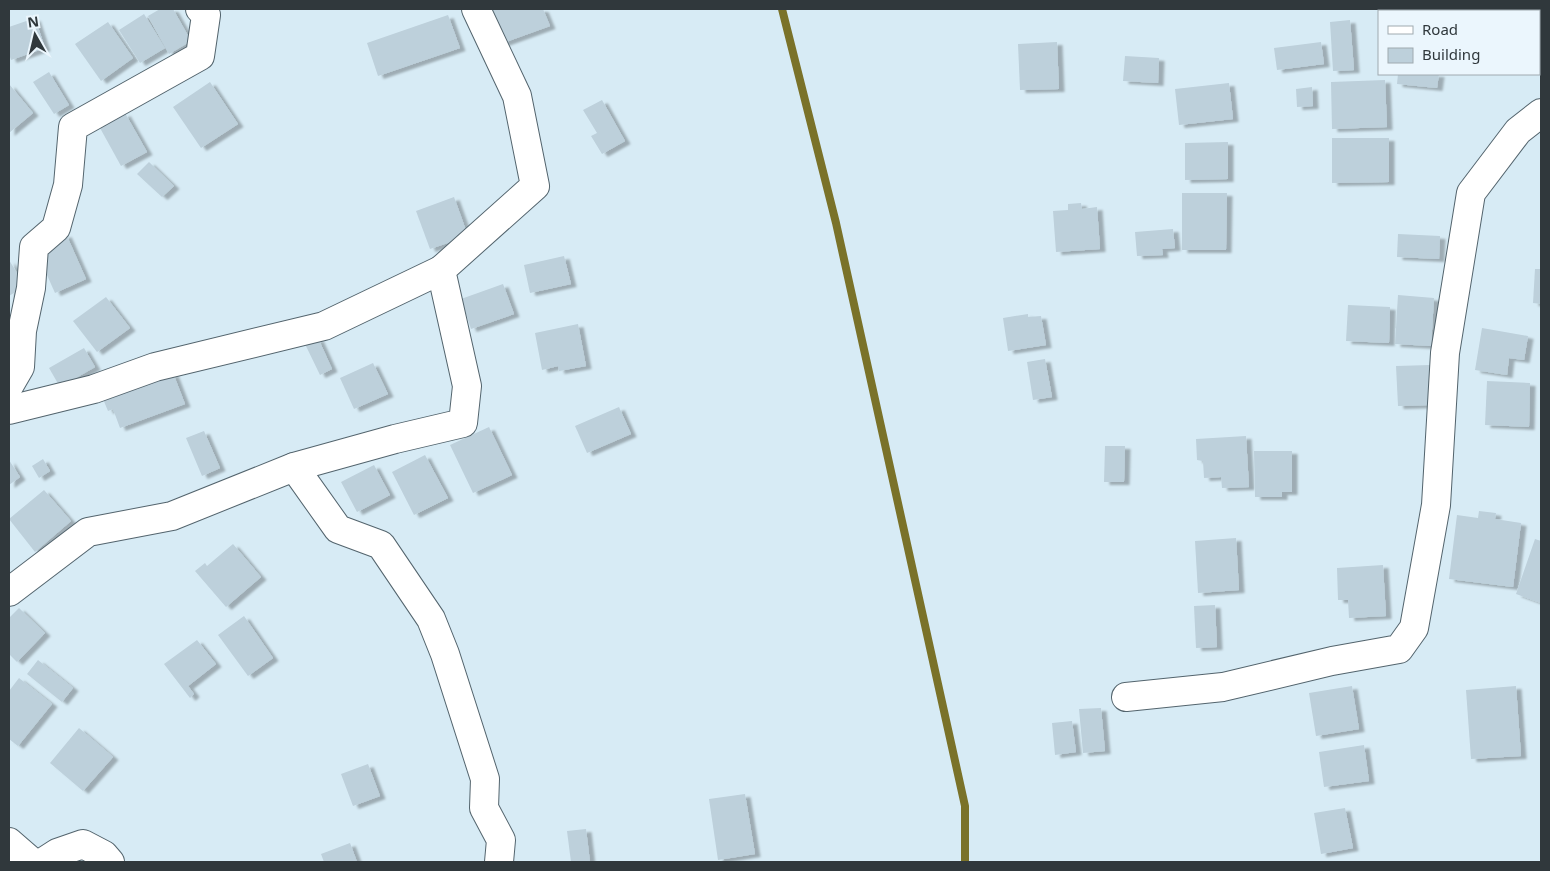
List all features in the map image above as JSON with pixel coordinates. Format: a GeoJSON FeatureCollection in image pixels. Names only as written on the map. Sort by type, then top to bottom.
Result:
{"type":"FeatureCollection","features":[{"type":"Feature","properties":{"kind":"street"},"geometry":{"type":"LineString","coordinates":[[9,386],[20,367],[22,331],[31,288],[34,247],[56,228],[68,185],[73,127],[200,56],[206,16],[200,9]]}},
{"type":"Feature","properties":{"kind":"street"},"geometry":{"type":"LineString","coordinates":[[9,410],[94,389],[155,367],[324,326],[440,270],[535,186],[517,96],[476,9]]}},
{"type":"Feature","properties":{"kind":"street"},"geometry":{"type":"LineString","coordinates":[[1126,697],[1223,687],[1332,661],[1399,649],[1414,628],[1436,505],[1445,353],[1471,193],[1518,131],[1541,113]]}},
{"type":"Feature","properties":{"kind":"street"},"geometry":{"type":"LineString","coordinates":[[9,592],[88,532],[172,516],[294,467],[394,439],[463,423],[467,386],[440,270]]}},
{"type":"Feature","properties":{"kind":"street"},"geometry":{"type":"LineString","coordinates":[[294,467],[338,529],[381,545],[432,619],[485,779],[484,808],[501,840],[499,862]]}},
{"type":"Feature","properties":{"kind":"street"},"geometry":{"type":"LineString","coordinates":[[9,842],[32,862]]}},
{"type":"Feature","properties":{"kind":"street"},"geometry":{"type":"LineString","coordinates":[[43,862],[57,853],[83,844],[104,855],[110,862]]}},
{"type":"Feature","properties":{"kind":"building"},"geometry":{"type":"Polygon","coordinates":[[[160,9],[173,9],[191,41],[169,54],[148,16],[160,9]]]}},
{"type":"Feature","properties":{"kind":"building"},"geometry":{"type":"Polygon","coordinates":[[[490,9],[543,9],[550,26],[503,43],[490,9]]]}},
{"type":"Feature","properties":{"kind":"building"},"geometry":{"type":"Polygon","coordinates":[[[144,14],[165,48],[140,63],[119,30],[144,14]]]}},
{"type":"Feature","properties":{"kind":"building"},"geometry":{"type":"Polygon","coordinates":[[[448,15],[460,48],[378,76],[367,43],[448,15]]]}},
{"type":"Feature","properties":{"kind":"building"},"geometry":{"type":"Polygon","coordinates":[[[35,18],[45,48],[11,60],[9,54],[9,27],[35,18]]]}},
{"type":"Feature","properties":{"kind":"building"},"geometry":{"type":"Polygon","coordinates":[[[1350,20],[1354,70],[1333,71],[1330,22],[1350,20]]]}},
{"type":"Feature","properties":{"kind":"building"},"geometry":{"type":"Polygon","coordinates":[[[108,22],[133,58],[101,81],[75,44],[108,22]]]}},
{"type":"Feature","properties":{"kind":"building"},"geometry":{"type":"Polygon","coordinates":[[[1057,42],[1059,89],[1020,90],[1018,44],[1057,42]]]}},
{"type":"Feature","properties":{"kind":"building"},"geometry":{"type":"Polygon","coordinates":[[[1321,42],[1324,64],[1277,70],[1274,48],[1321,42]]]}},
{"type":"Feature","properties":{"kind":"building"},"geometry":{"type":"Polygon","coordinates":[[[1125,56],[1159,58],[1158,83],[1123,81],[1125,56]]]}},
{"type":"Feature","properties":{"kind":"building"},"geometry":{"type":"Polygon","coordinates":[[[49,72],[69,105],[54,114],[33,82],[49,72]]]}},
{"type":"Feature","properties":{"kind":"building"},"geometry":{"type":"Polygon","coordinates":[[[1398,75],[1439,75],[1437,88],[1397,84],[1398,75]]]}},
{"type":"Feature","properties":{"kind":"building"},"geometry":{"type":"Polygon","coordinates":[[[1385,80],[1387,127],[1332,129],[1331,82],[1385,80]]]}},
{"type":"Feature","properties":{"kind":"building"},"geometry":{"type":"Polygon","coordinates":[[[210,82],[238,124],[201,148],[173,107],[210,82]]]}},
{"type":"Feature","properties":{"kind":"building"},"geometry":{"type":"Polygon","coordinates":[[[1229,83],[1233,119],[1179,125],[1175,89],[1229,83]]]}},
{"type":"Feature","properties":{"kind":"building"},"geometry":{"type":"Polygon","coordinates":[[[9,84],[33,113],[9,133],[9,84]]]}},
{"type":"Feature","properties":{"kind":"building"},"geometry":{"type":"Polygon","coordinates":[[[1312,87],[1313,106],[1297,107],[1296,89],[1312,87]]]}},
{"type":"Feature","properties":{"kind":"building"},"geometry":{"type":"Polygon","coordinates":[[[602,100],[625,141],[602,154],[591,136],[597,133],[583,110],[602,100]]]}},
{"type":"Feature","properties":{"kind":"building"},"geometry":{"type":"Polygon","coordinates":[[[125,113],[147,152],[121,166],[100,128],[125,113]]]}},
{"type":"Feature","properties":{"kind":"building"},"geometry":{"type":"Polygon","coordinates":[[[1332,138],[1389,138],[1389,182],[1332,183],[1332,138]]]}},
{"type":"Feature","properties":{"kind":"building"},"geometry":{"type":"Polygon","coordinates":[[[1228,142],[1228,179],[1185,180],[1185,143],[1228,142]]]}},
{"type":"Feature","properties":{"kind":"building"},"geometry":{"type":"Polygon","coordinates":[[[149,162],[174,186],[162,197],[137,174],[149,162]]]}},
{"type":"Feature","properties":{"kind":"building"},"geometry":{"type":"Polygon","coordinates":[[[1182,193],[1227,193],[1226,250],[1182,250],[1182,193]]]}},
{"type":"Feature","properties":{"kind":"building"},"geometry":{"type":"Polygon","coordinates":[[[454,197],[468,236],[430,249],[416,211],[454,197]]]}},
{"type":"Feature","properties":{"kind":"building"},"geometry":{"type":"Polygon","coordinates":[[[1081,203],[1082,209],[1097,207],[1100,249],[1056,252],[1053,211],[1068,210],[1068,204],[1081,203]]]}},
{"type":"Feature","properties":{"kind":"building"},"geometry":{"type":"Polygon","coordinates":[[[1173,229],[1175,248],[1162,249],[1163,255],[1137,256],[1135,232],[1173,229]]]}},
{"type":"Feature","properties":{"kind":"building"},"geometry":{"type":"Polygon","coordinates":[[[66,234],[86,279],[55,293],[35,248],[66,234]]]}},
{"type":"Feature","properties":{"kind":"building"},"geometry":{"type":"Polygon","coordinates":[[[1398,234],[1440,236],[1439,259],[1397,257],[1398,234]]]}},
{"type":"Feature","properties":{"kind":"building"},"geometry":{"type":"Polygon","coordinates":[[[564,256],[571,284],[530,293],[524,265],[564,256]]]}},
{"type":"Feature","properties":{"kind":"building"},"geometry":{"type":"Polygon","coordinates":[[[9,260],[25,286],[9,296],[9,260]]]}},
{"type":"Feature","properties":{"kind":"building"},"geometry":{"type":"Polygon","coordinates":[[[1535,269],[1541,269],[1541,304],[1533,303],[1535,269]]]}},
{"type":"Feature","properties":{"kind":"building"},"geometry":{"type":"Polygon","coordinates":[[[503,284],[514,314],[471,329],[461,299],[503,284]]]}},
{"type":"Feature","properties":{"kind":"building"},"geometry":{"type":"Polygon","coordinates":[[[1398,295],[1434,298],[1431,346],[1395,344],[1398,295]]]}},
{"type":"Feature","properties":{"kind":"building"},"geometry":{"type":"Polygon","coordinates":[[[106,297],[130,328],[97,352],[73,321],[106,297]]]}},
{"type":"Feature","properties":{"kind":"building"},"geometry":{"type":"Polygon","coordinates":[[[1348,305],[1390,307],[1389,343],[1346,341],[1348,305]]]}},
{"type":"Feature","properties":{"kind":"building"},"geometry":{"type":"Polygon","coordinates":[[[1028,314],[1028,317],[1041,316],[1046,345],[1008,351],[1003,318],[1028,314]]]}},
{"type":"Feature","properties":{"kind":"building"},"geometry":{"type":"Polygon","coordinates":[[[578,324],[586,366],[559,371],[558,366],[542,370],[535,333],[578,324]]]}},
{"type":"Feature","properties":{"kind":"building"},"geometry":{"type":"Polygon","coordinates":[[[1482,328],[1528,336],[1524,360],[1509,358],[1507,375],[1475,370],[1482,328]]]}},
{"type":"Feature","properties":{"kind":"building"},"geometry":{"type":"Polygon","coordinates":[[[318,338],[332,369],[320,375],[305,344],[318,338]]]}},
{"type":"Feature","properties":{"kind":"building"},"geometry":{"type":"Polygon","coordinates":[[[84,348],[95,367],[60,387],[49,368],[84,348]]]}},
{"type":"Feature","properties":{"kind":"building"},"geometry":{"type":"Polygon","coordinates":[[[1045,359],[1052,397],[1033,400],[1027,362],[1045,359]]]}},
{"type":"Feature","properties":{"kind":"building"},"geometry":{"type":"Polygon","coordinates":[[[373,363],[388,394],[354,409],[340,378],[373,363]]]}},
{"type":"Feature","properties":{"kind":"building"},"geometry":{"type":"Polygon","coordinates":[[[1430,365],[1431,405],[1398,406],[1396,366],[1430,365]]]}},
{"type":"Feature","properties":{"kind":"building"},"geometry":{"type":"Polygon","coordinates":[[[173,373],[185,404],[120,428],[113,409],[108,411],[103,399],[173,373]]]}},
{"type":"Feature","properties":{"kind":"building"},"geometry":{"type":"Polygon","coordinates":[[[1487,381],[1530,383],[1529,427],[1485,425],[1487,381]]]}},
{"type":"Feature","properties":{"kind":"building"},"geometry":{"type":"Polygon","coordinates":[[[619,407],[631,434],[587,453],[575,426],[619,407]]]}},
{"type":"Feature","properties":{"kind":"building"},"geometry":{"type":"Polygon","coordinates":[[[489,427],[512,475],[473,493],[450,445],[489,427]]]}},
{"type":"Feature","properties":{"kind":"building"},"geometry":{"type":"Polygon","coordinates":[[[204,431],[220,468],[202,476],[186,438],[204,431]]]}},
{"type":"Feature","properties":{"kind":"building"},"geometry":{"type":"Polygon","coordinates":[[[1246,436],[1249,487],[1222,488],[1221,477],[1204,478],[1203,461],[1197,460],[1196,439],[1246,436]]]}},
{"type":"Feature","properties":{"kind":"building"},"geometry":{"type":"Polygon","coordinates":[[[1105,446],[1125,446],[1124,482],[1104,482],[1105,446]]]}},
{"type":"Feature","properties":{"kind":"building"},"geometry":{"type":"Polygon","coordinates":[[[1254,451],[1292,451],[1292,492],[1282,492],[1282,497],[1255,497],[1254,451]]]}},
{"type":"Feature","properties":{"kind":"building"},"geometry":{"type":"Polygon","coordinates":[[[425,455],[448,498],[414,515],[392,472],[425,455]]]}},
{"type":"Feature","properties":{"kind":"building"},"geometry":{"type":"Polygon","coordinates":[[[43,459],[50,471],[39,478],[32,466],[43,459]]]}},
{"type":"Feature","properties":{"kind":"building"},"geometry":{"type":"Polygon","coordinates":[[[9,460],[20,477],[9,485],[9,460]]]}},
{"type":"Feature","properties":{"kind":"building"},"geometry":{"type":"Polygon","coordinates":[[[374,465],[390,495],[357,512],[341,482],[374,465]]]}},
{"type":"Feature","properties":{"kind":"building"},"geometry":{"type":"Polygon","coordinates":[[[44,490],[71,521],[35,552],[9,519],[44,490]]]}},
{"type":"Feature","properties":{"kind":"building"},"geometry":{"type":"Polygon","coordinates":[[[1479,511],[1496,513],[1495,519],[1521,523],[1513,587],[1449,579],[1457,515],[1478,518],[1479,511]]]}},
{"type":"Feature","properties":{"kind":"building"},"geometry":{"type":"Polygon","coordinates":[[[1236,538],[1239,590],[1198,593],[1195,541],[1236,538]]]}},
{"type":"Feature","properties":{"kind":"building"},"geometry":{"type":"Polygon","coordinates":[[[1535,539],[1541,541],[1541,603],[1516,594],[1535,539]]]}},
{"type":"Feature","properties":{"kind":"building"},"geometry":{"type":"Polygon","coordinates":[[[233,544],[261,577],[226,607],[195,571],[205,563],[207,566],[233,544]]]}},
{"type":"Feature","properties":{"kind":"building"},"geometry":{"type":"Polygon","coordinates":[[[1383,565],[1386,616],[1349,618],[1348,600],[1338,600],[1337,568],[1383,565]]]}},
{"type":"Feature","properties":{"kind":"building"},"geometry":{"type":"Polygon","coordinates":[[[1215,605],[1217,647],[1196,648],[1194,606],[1215,605]]]}},
{"type":"Feature","properties":{"kind":"building"},"geometry":{"type":"Polygon","coordinates":[[[19,608],[45,633],[17,662],[9,654],[9,618],[19,608]]]}},
{"type":"Feature","properties":{"kind":"building"},"geometry":{"type":"Polygon","coordinates":[[[244,616],[273,658],[248,676],[218,635],[244,616]]]}},
{"type":"Feature","properties":{"kind":"building"},"geometry":{"type":"Polygon","coordinates":[[[197,640],[216,664],[188,686],[194,694],[190,698],[164,664],[197,640]]]}},
{"type":"Feature","properties":{"kind":"building"},"geometry":{"type":"Polygon","coordinates":[[[38,660],[73,688],[62,702],[27,674],[38,660]]]}},
{"type":"Feature","properties":{"kind":"building"},"geometry":{"type":"Polygon","coordinates":[[[19,678],[52,704],[18,746],[9,739],[9,691],[19,678]]]}},
{"type":"Feature","properties":{"kind":"building"},"geometry":{"type":"Polygon","coordinates":[[[1352,686],[1359,729],[1316,736],[1309,693],[1352,686]]]}},
{"type":"Feature","properties":{"kind":"building"},"geometry":{"type":"Polygon","coordinates":[[[1516,686],[1521,756],[1471,759],[1466,690],[1516,686]]]}},
{"type":"Feature","properties":{"kind":"building"},"geometry":{"type":"Polygon","coordinates":[[[1101,708],[1105,751],[1083,753],[1079,709],[1101,708]]]}},
{"type":"Feature","properties":{"kind":"building"},"geometry":{"type":"Polygon","coordinates":[[[1072,721],[1076,752],[1055,755],[1052,723],[1072,721]]]}},
{"type":"Feature","properties":{"kind":"building"},"geometry":{"type":"Polygon","coordinates":[[[79,728],[113,757],[83,791],[50,763],[79,728]]]}},
{"type":"Feature","properties":{"kind":"building"},"geometry":{"type":"Polygon","coordinates":[[[1364,745],[1369,781],[1324,787],[1319,752],[1364,745]]]}},
{"type":"Feature","properties":{"kind":"building"},"geometry":{"type":"Polygon","coordinates":[[[368,764],[380,796],[353,806],[341,774],[368,764]]]}},
{"type":"Feature","properties":{"kind":"building"},"geometry":{"type":"Polygon","coordinates":[[[745,794],[755,854],[718,860],[709,799],[745,794]]]}},
{"type":"Feature","properties":{"kind":"building"},"geometry":{"type":"Polygon","coordinates":[[[1345,808],[1353,848],[1321,854],[1314,813],[1345,808]]]}},
{"type":"Feature","properties":{"kind":"building"},"geometry":{"type":"Polygon","coordinates":[[[586,829],[590,862],[571,862],[567,831],[586,829]]]}},
{"type":"Feature","properties":{"kind":"building"},"geometry":{"type":"Polygon","coordinates":[[[350,843],[357,862],[324,862],[321,854],[350,843]]]}},
{"type":"Feature","properties":{"kind":"waterway"},"geometry":{"type":"LineString","coordinates":[[782,9],[836,223],[965,806],[965,862]]}}]}
